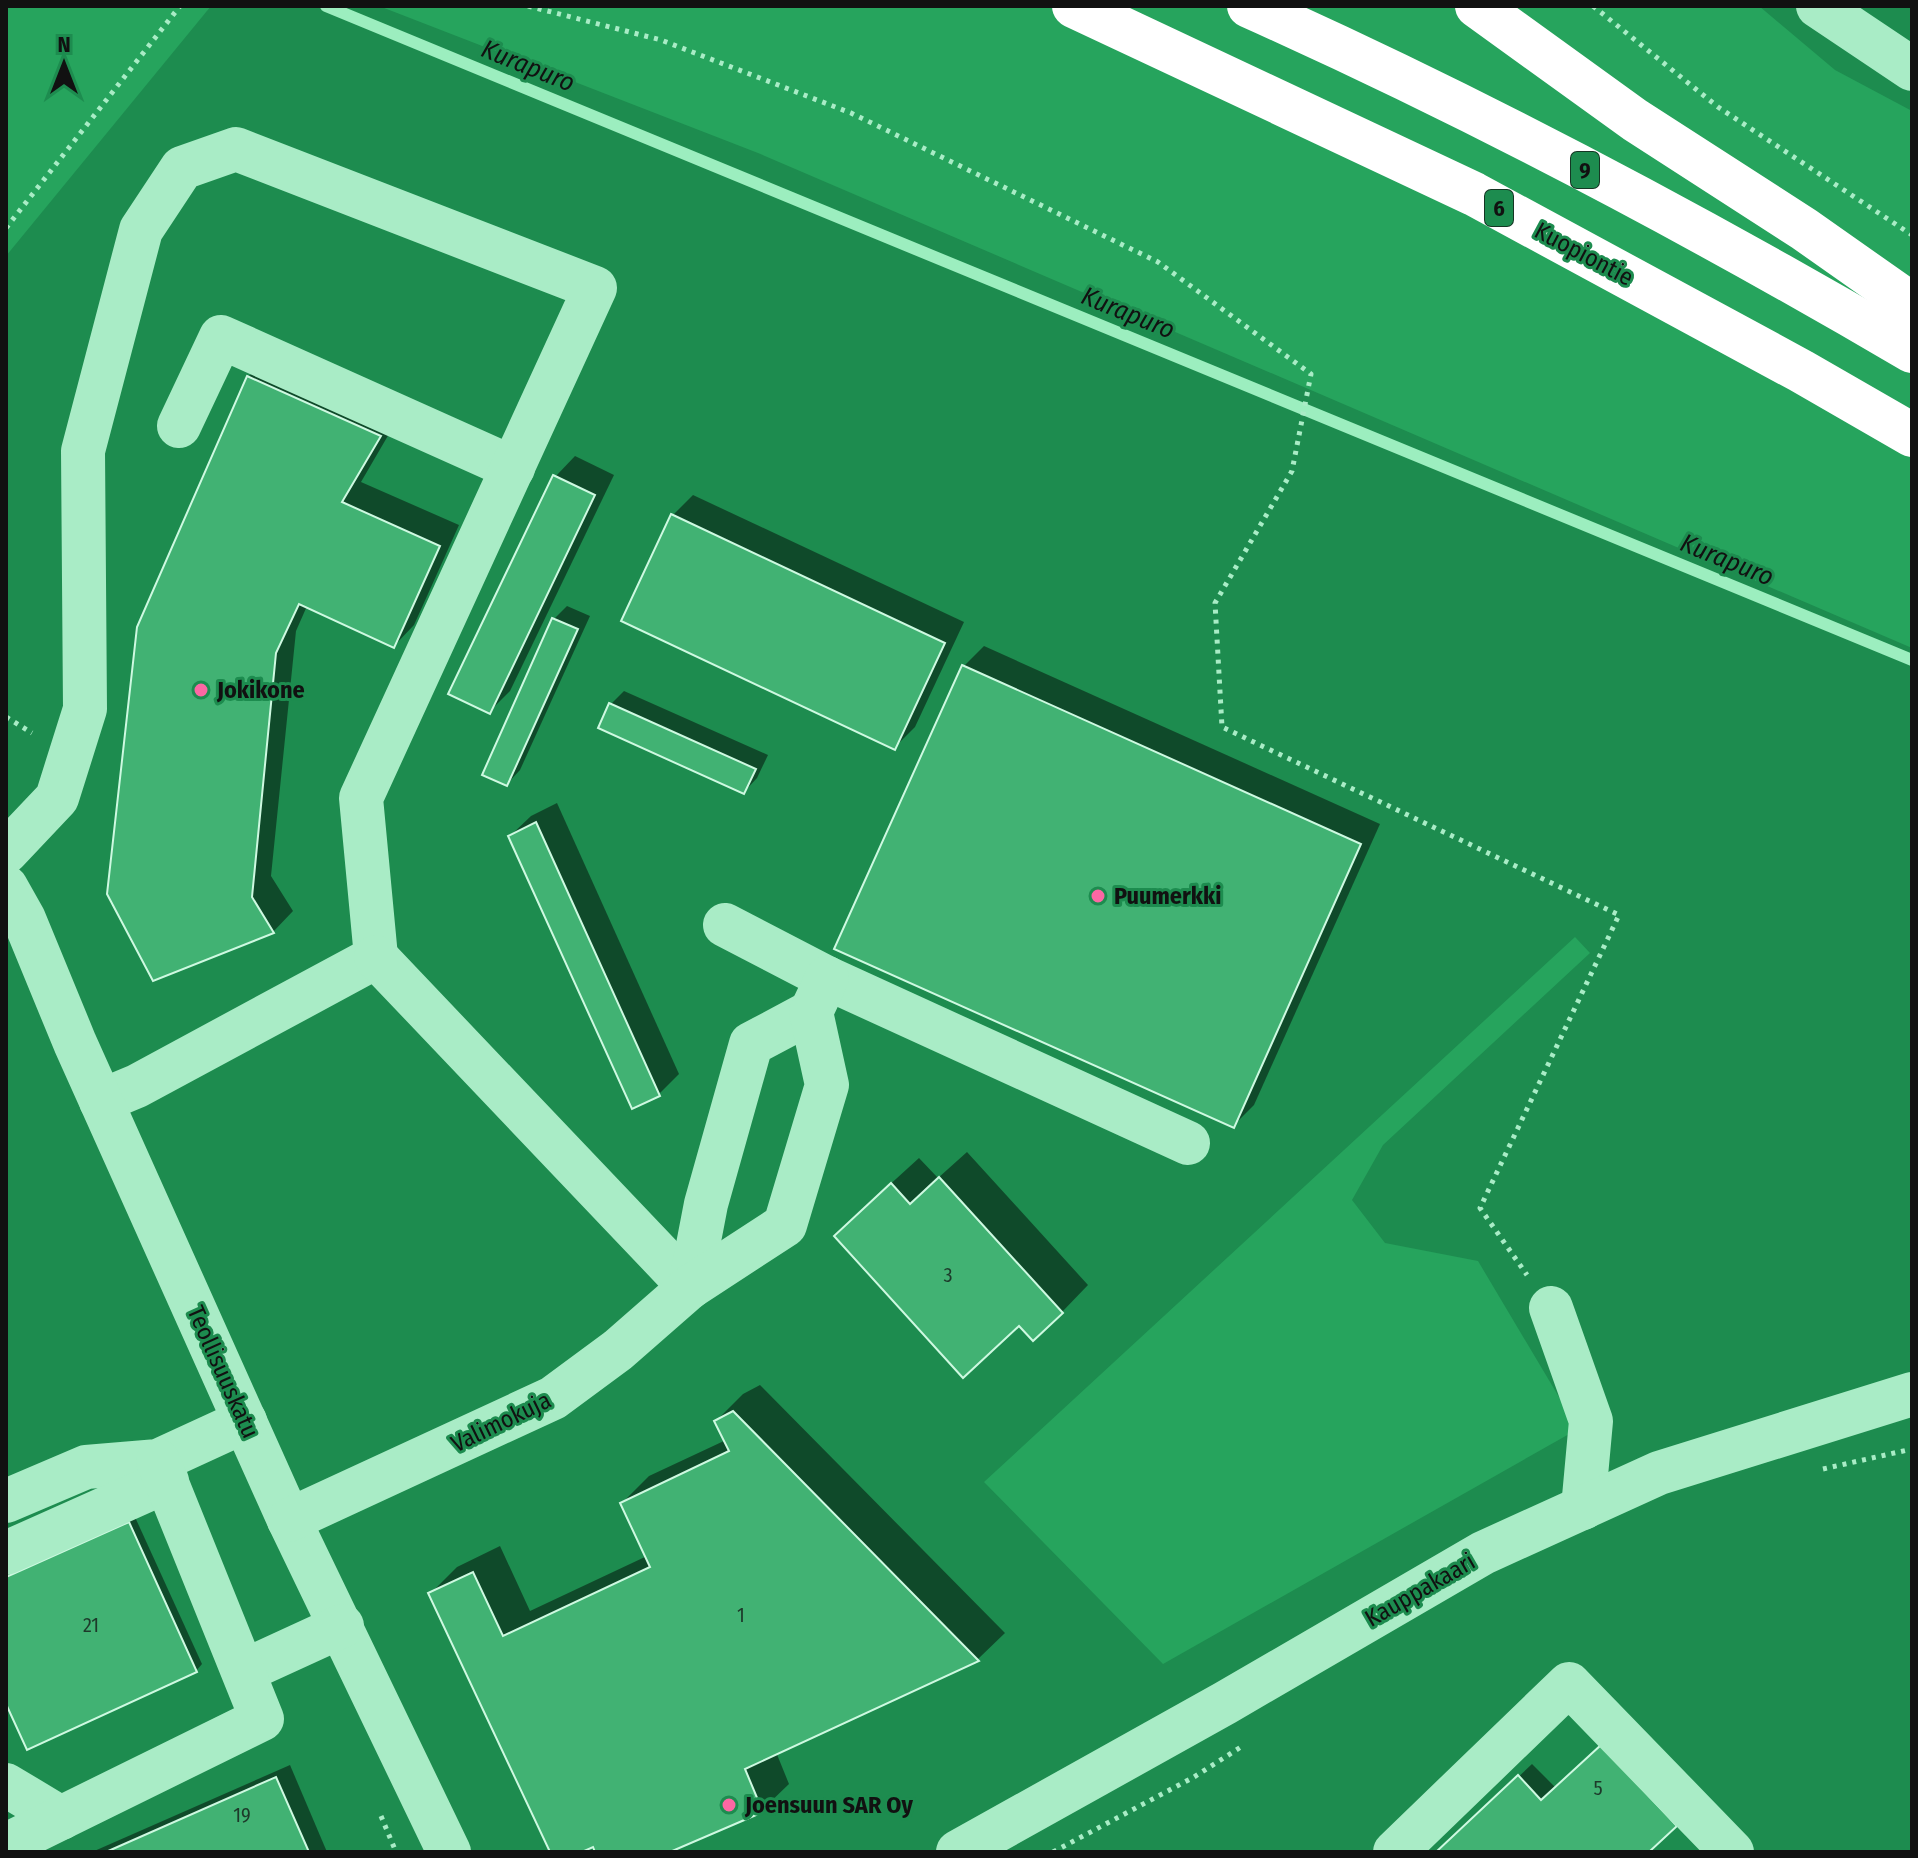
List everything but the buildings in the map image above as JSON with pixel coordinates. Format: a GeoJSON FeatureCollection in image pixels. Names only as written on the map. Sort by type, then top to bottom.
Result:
{"type":"FeatureCollection","features":[{"type":"Feature","properties":{"kind":"highway","name":"Kuopiontie"},"geometry":{"type":"LineString","coordinates":[[1074,6],[1474,194],[1801,371],[1912,435]]}},
{"type":"Feature","properties":{"kind":"highway","name":"9"},"geometry":{"type":"LineString","coordinates":[[1249,6],[1498,123],[1771,269],[1912,351]]}},
{"type":"Feature","properties":{"kind":"highway"},"geometry":{"type":"LineString","coordinates":[[1477,6],[1635,120],[1804,229],[1912,305]]}},
{"type":"Feature","properties":{"kind":"street"},"geometry":{"type":"LineString","coordinates":[[1818,6],[1912,69]]}},
{"type":"Feature","properties":{"kind":"street"},"geometry":{"type":"LineString","coordinates":[[6,852],[57,798],[85,709],[83,451],[141,230],[182,168],[236,149],[595,288],[361,798],[376,957],[690,1287]]}},
{"type":"Feature","properties":{"kind":"street"},"geometry":{"type":"LineString","coordinates":[[179,426],[221,337],[513,468]]}},
{"type":"Feature","properties":{"kind":"street","name":"Teollisuuskatu"},"geometry":{"type":"LineString","coordinates":[[6,887],[24,919],[101,1101],[289,1520],[449,1852]]}},
{"type":"Feature","properties":{"kind":"street"},"geometry":{"type":"LineString","coordinates":[[725,925],[819,995],[1188,1143]]}},
{"type":"Feature","properties":{"kind":"street"},"geometry":{"type":"LineString","coordinates":[[101,1101],[137,1086],[376,957]]}},
{"type":"Feature","properties":{"kind":"street"},"geometry":{"type":"LineString","coordinates":[[690,1287],[706,1204],[751,1044],[819,995]]}},
{"type":"Feature","properties":{"kind":"street","name":"Valimokuja"},"geometry":{"type":"LineString","coordinates":[[289,1520],[553,1398],[618,1350],[690,1287],[785,1225],[827,1085],[819,995]]}},
{"type":"Feature","properties":{"kind":"street"},"geometry":{"type":"LineString","coordinates":[[1551,1308],[1591,1421],[1583,1508]]}},
{"type":"Feature","properties":{"kind":"street","name":"Kauppakaari"},"geometry":{"type":"LineString","coordinates":[[958,1852],[1225,1703],[1483,1553],[1659,1473],[1912,1394]]}},
{"type":"Feature","properties":{"kind":"street"},"geometry":{"type":"LineString","coordinates":[[6,1553],[162,1471],[245,1421]]}},
{"type":"Feature","properties":{"kind":"street"},"geometry":{"type":"LineString","coordinates":[[6,1501],[86,1467],[162,1471]]}},
{"type":"Feature","properties":{"kind":"street"},"geometry":{"type":"LineString","coordinates":[[8,1844],[262,1719],[162,1471]]}},
{"type":"Feature","properties":{"kind":"street"},"geometry":{"type":"LineString","coordinates":[[244,1671],[342,1626]]}},
{"type":"Feature","properties":{"kind":"street"},"geometry":{"type":"LineString","coordinates":[[1395,1852],[1569,1684],[1732,1852]]}},
{"type":"Feature","properties":{"kind":"street"},"geometry":{"type":"LineString","coordinates":[[6,1785],[61,1818]]}},
{"type":"Feature","properties":{"kind":"path"},"geometry":{"type":"LineString","coordinates":[[6,228],[180,6]]}},
{"type":"Feature","properties":{"kind":"path"},"geometry":{"type":"LineString","coordinates":[[528,6],[661,40],[851,113],[1158,262],[1311,374],[1292,471],[1215,603],[1222,727],[1619,915],[1480,1208],[1551,1308]]}},
{"type":"Feature","properties":{"kind":"path"},"geometry":{"type":"LineString","coordinates":[[1593,6],[1718,107],[1912,235]]}},
{"type":"Feature","properties":{"kind":"path"},"geometry":{"type":"LineString","coordinates":[[1812,1472],[1912,1449]]}},
{"type":"Feature","properties":{"kind":"path"},"geometry":{"type":"LineString","coordinates":[[1053,1852],[1194,1777],[1248,1743]]}},
{"type":"Feature","properties":{"kind":"green space"},"geometry":{"type":"Polygon","coordinates":[[[6,6],[211,6],[6,256],[6,6]]]}},
{"type":"Feature","properties":{"kind":"green space"},"geometry":{"type":"Polygon","coordinates":[[[379,6],[1759,6],[1835,70],[1912,111],[1912,648],[758,153],[379,6]]]}},
{"type":"Feature","properties":{"kind":"green space"},"geometry":{"type":"Polygon","coordinates":[[[1575,937],[1590,953],[1383,1145],[1352,1200],[1385,1243],[1478,1261],[1578,1429],[1163,1664],[984,1482],[1575,937]]]}},
{"type":"Feature","properties":{"kind":"waterway","name":"Kurapuro"},"geometry":{"type":"LineString","coordinates":[[326,6],[1912,660]]}},
{"type":"Feature","properties":{"kind":"place","name":"Jokikone"},"geometry":{"type":"Point","coordinates":[201,690]}},
{"type":"Feature","properties":{"kind":"place","name":"Puumerkki"},"geometry":{"type":"Point","coordinates":[1098,896]}},
{"type":"Feature","properties":{"kind":"place","name":"Joensuun SAR Oy"},"geometry":{"type":"Point","coordinates":[729,1805]}}]}
